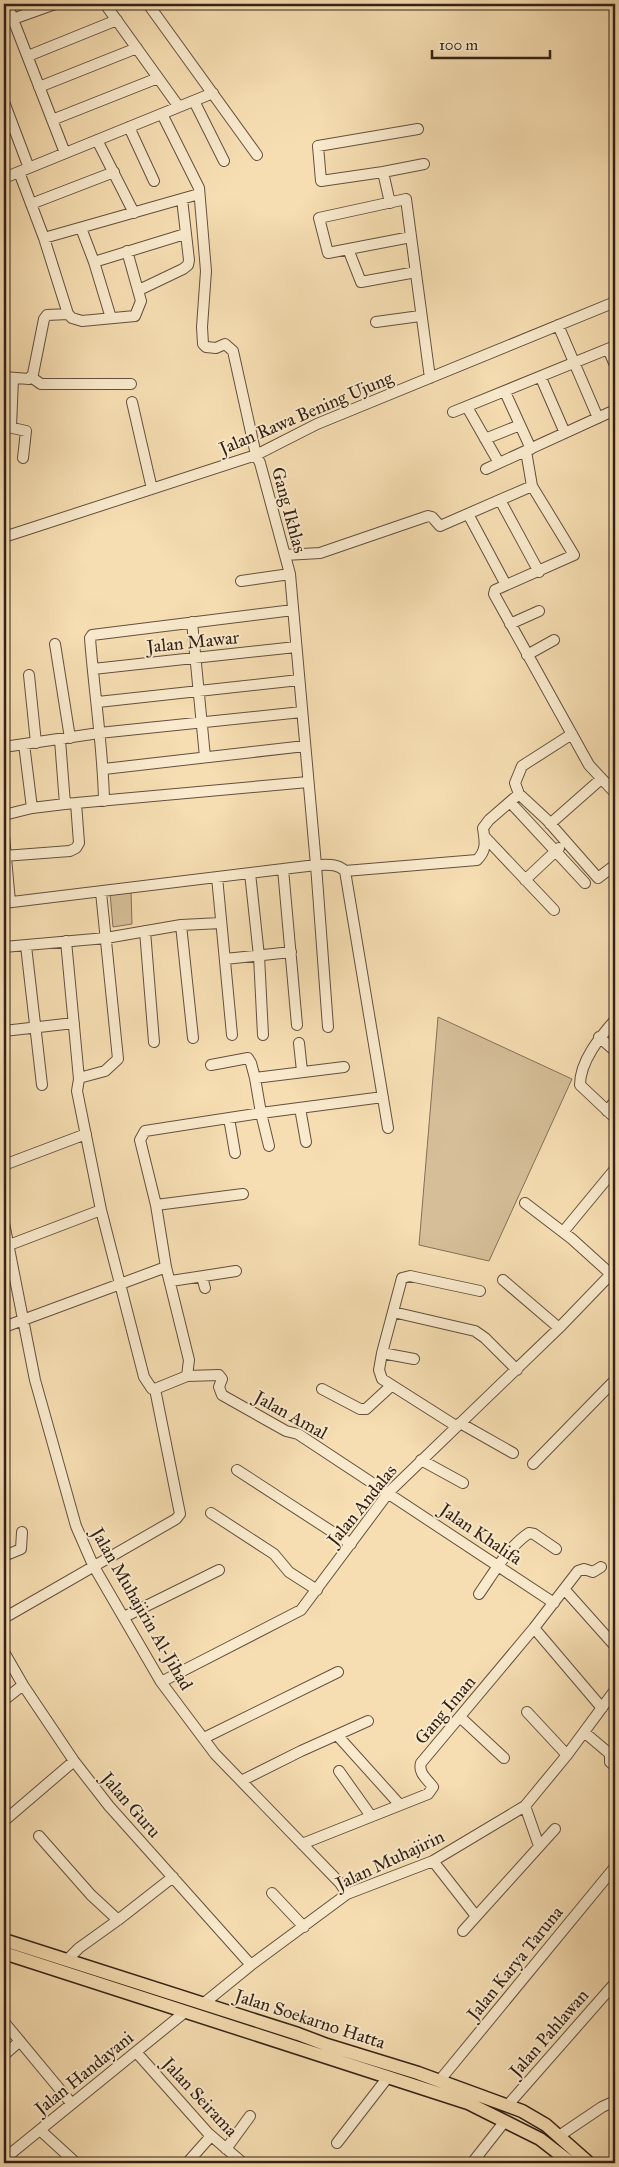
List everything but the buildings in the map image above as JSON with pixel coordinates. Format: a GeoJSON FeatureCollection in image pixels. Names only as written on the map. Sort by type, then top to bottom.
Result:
{"type":"FeatureCollection","features":[{"type":"Feature","properties":{"kind":"main road","name":"Jalan Soekarno Hatta"},"geometry":{"type":"LineString","coordinates":[[4,1940],[327,2045],[381,2060],[522,2111],[546,2126],[589,2163]]}},
{"type":"Feature","properties":{"kind":"main road","name":"Jalan Soekarno Hatta"},"geometry":{"type":"LineString","coordinates":[[4,1953],[468,2102],[540,2139],[571,2163]]}},
{"type":"Feature","properties":{"kind":"main road"},"geometry":{"type":"LineString","coordinates":[[381,2060],[382,2075]]}},
{"type":"Feature","properties":{"kind":"street"},"geometry":{"type":"LineString","coordinates":[[8,4],[65,153]]}},
{"type":"Feature","properties":{"kind":"street"},"geometry":{"type":"LineString","coordinates":[[14,19],[55,4]]}},
{"type":"Feature","properties":{"kind":"street"},"geometry":{"type":"LineString","coordinates":[[105,4],[179,107]]}},
{"type":"Feature","properties":{"kind":"street"},"geometry":{"type":"LineString","coordinates":[[148,4],[257,155]]}},
{"type":"Feature","properties":{"kind":"street"},"geometry":{"type":"LineString","coordinates":[[28,56],[117,20]]}},
{"type":"Feature","properties":{"kind":"street"},"geometry":{"type":"LineString","coordinates":[[40,87],[137,48]]}},
{"type":"Feature","properties":{"kind":"street"},"geometry":{"type":"LineString","coordinates":[[52,120],[158,78]]}},
{"type":"Feature","properties":{"kind":"street"},"geometry":{"type":"LineString","coordinates":[[4,178],[213,93]]}},
{"type":"Feature","properties":{"kind":"street"},"geometry":{"type":"LineString","coordinates":[[194,101],[224,161]]}},
{"type":"Feature","properties":{"kind":"street"},"geometry":{"type":"LineString","coordinates":[[4,102],[29,168]]}},
{"type":"Feature","properties":{"kind":"street"},"geometry":{"type":"LineString","coordinates":[[44,238],[199,194],[195,177],[162,114]]}},
{"type":"Feature","properties":{"kind":"street"},"geometry":{"type":"LineString","coordinates":[[129,127],[154,181]]}},
{"type":"Feature","properties":{"kind":"street"},"geometry":{"type":"LineString","coordinates":[[418,129],[318,146],[321,181],[424,164]]}},
{"type":"Feature","properties":{"kind":"street"},"geometry":{"type":"LineString","coordinates":[[97,140],[134,213]]}},
{"type":"Feature","properties":{"kind":"street"},"geometry":{"type":"LineString","coordinates":[[19,172],[44,238],[68,314],[72,318],[82,321],[135,316],[141,301],[127,251]]}},
{"type":"Feature","properties":{"kind":"street"},"geometry":{"type":"LineString","coordinates":[[31,204],[114,172]]}},
{"type":"Feature","properties":{"kind":"street"},"geometry":{"type":"LineString","coordinates":[[383,172],[390,203]]}},
{"type":"Feature","properties":{"kind":"street","name":"Gang Ikhlas"},"geometry":{"type":"LineString","coordinates":[[199,194],[206,270],[202,327],[203,344],[206,347],[216,348],[225,344],[232,351],[256,455],[260,463],[290,574],[316,866],[328,1027]]}},
{"type":"Feature","properties":{"kind":"street"},"geometry":{"type":"LineString","coordinates":[[139,290],[188,265],[182,199]]}},
{"type":"Feature","properties":{"kind":"street"},"geometry":{"type":"LineString","coordinates":[[411,237],[328,253],[319,218],[406,199],[416,272],[420,316],[430,378]]}},
{"type":"Feature","properties":{"kind":"street"},"geometry":{"type":"LineString","coordinates":[[81,228],[94,262],[111,318]]}},
{"type":"Feature","properties":{"kind":"street"},"geometry":{"type":"LineString","coordinates":[[94,262],[185,234]]}},
{"type":"Feature","properties":{"kind":"street"},"geometry":{"type":"LineString","coordinates":[[348,249],[361,282],[416,272]]}},
{"type":"Feature","properties":{"kind":"street","name":"Jalan Rawa Bening Ujung"},"geometry":{"type":"LineString","coordinates":[[4,537],[256,455],[318,424],[615,302]]}},
{"type":"Feature","properties":{"kind":"street"},"geometry":{"type":"LineString","coordinates":[[31,377],[44,319],[47,315],[68,314]]}},
{"type":"Feature","properties":{"kind":"street"},"geometry":{"type":"LineString","coordinates":[[376,322],[420,316]]}},
{"type":"Feature","properties":{"kind":"street"},"geometry":{"type":"LineString","coordinates":[[558,325],[598,418]]}},
{"type":"Feature","properties":{"kind":"street"},"geometry":{"type":"LineString","coordinates":[[453,412],[542,378],[612,348],[615,365]]}},
{"type":"Feature","properties":{"kind":"street"},"geometry":{"type":"LineString","coordinates":[[23,458],[26,431],[7,427],[8,378],[29,379],[31,377]]}},
{"type":"Feature","properties":{"kind":"street"},"geometry":{"type":"LineString","coordinates":[[31,377],[41,384],[131,384]]}},
{"type":"Feature","properties":{"kind":"street"},"geometry":{"type":"LineString","coordinates":[[542,378],[565,433]]}},
{"type":"Feature","properties":{"kind":"street"},"geometry":{"type":"LineString","coordinates":[[505,392],[520,425],[528,450],[532,486],[574,554],[539,572],[495,590],[494,594],[589,765],[615,794]]}},
{"type":"Feature","properties":{"kind":"street"},"geometry":{"type":"LineString","coordinates":[[132,402],[152,489]]}},
{"type":"Feature","properties":{"kind":"street"},"geometry":{"type":"LineString","coordinates":[[467,407],[499,464]]}},
{"type":"Feature","properties":{"kind":"street"},"geometry":{"type":"LineString","coordinates":[[486,470],[615,410]]}},
{"type":"Feature","properties":{"kind":"street"},"geometry":{"type":"LineString","coordinates":[[485,439],[520,425]]}},
{"type":"Feature","properties":{"kind":"street"},"geometry":{"type":"LineString","coordinates":[[285,555],[320,553],[428,516],[432,517],[440,526],[532,486]]}},
{"type":"Feature","properties":{"kind":"street"},"geometry":{"type":"LineString","coordinates":[[500,500],[539,572]]}},
{"type":"Feature","properties":{"kind":"street"},"geometry":{"type":"LineString","coordinates":[[468,514],[506,585]]}},
{"type":"Feature","properties":{"kind":"street"},"geometry":{"type":"LineString","coordinates":[[241,581],[290,574]]}},
{"type":"Feature","properties":{"kind":"street"},"geometry":{"type":"LineString","coordinates":[[104,801],[104,769],[90,638],[92,635],[293,610]]}},
{"type":"Feature","properties":{"kind":"street"},"geometry":{"type":"LineString","coordinates":[[510,624],[539,611]]}},
{"type":"Feature","properties":{"kind":"street"},"geometry":{"type":"LineString","coordinates":[[192,622],[205,758]]}},
{"type":"Feature","properties":{"kind":"street"},"geometry":{"type":"LineString","coordinates":[[527,655],[554,640]]}},
{"type":"Feature","properties":{"kind":"street"},"geometry":{"type":"LineString","coordinates":[[55,644],[65,739],[65,804]]}},
{"type":"Feature","properties":{"kind":"street","name":"Jalan Mawar"},"geometry":{"type":"LineString","coordinates":[[93,669],[296,647]]}},
{"type":"Feature","properties":{"kind":"street"},"geometry":{"type":"LineString","coordinates":[[29,674],[36,743]]}},
{"type":"Feature","properties":{"kind":"street"},"geometry":{"type":"LineString","coordinates":[[98,702],[299,680]]}},
{"type":"Feature","properties":{"kind":"street"},"geometry":{"type":"LineString","coordinates":[[4,746],[99,733],[202,724],[302,712]]}},
{"type":"Feature","properties":{"kind":"street"},"geometry":{"type":"LineString","coordinates":[[572,734],[522,766],[515,782],[519,794],[550,824],[598,878],[615,865]]}},
{"type":"Feature","properties":{"kind":"street"},"geometry":{"type":"LineString","coordinates":[[24,744],[32,808]]}},
{"type":"Feature","properties":{"kind":"street"},"geometry":{"type":"LineString","coordinates":[[104,769],[305,746]]}},
{"type":"Feature","properties":{"kind":"street"},"geometry":{"type":"LineString","coordinates":[[550,824],[601,779]]}},
{"type":"Feature","properties":{"kind":"street"},"geometry":{"type":"LineString","coordinates":[[4,815],[32,808],[65,804],[308,782]]}},
{"type":"Feature","properties":{"kind":"street"},"geometry":{"type":"LineString","coordinates":[[4,836],[7,902],[316,866],[337,865],[345,871],[477,860],[484,853],[483,828],[489,820],[519,794]]}},
{"type":"Feature","properties":{"kind":"street"},"geometry":{"type":"LineString","coordinates":[[510,802],[585,883]]}},
{"type":"Feature","properties":{"kind":"street"},"geometry":{"type":"LineString","coordinates":[[5,856],[76,848],[79,843],[76,803]]}},
{"type":"Feature","properties":{"kind":"street"},"geometry":{"type":"LineString","coordinates":[[484,836],[554,910]]}},
{"type":"Feature","properties":{"kind":"street"},"geometry":{"type":"LineString","coordinates":[[525,880],[566,842]]}},
{"type":"Feature","properties":{"kind":"street"},"geometry":{"type":"LineString","coordinates":[[283,869],[297,1025]]}},
{"type":"Feature","properties":{"kind":"street"},"geometry":{"type":"LineString","coordinates":[[345,871],[388,1128]]}},
{"type":"Feature","properties":{"kind":"street"},"geometry":{"type":"LineString","coordinates":[[250,874],[259,956],[263,1035]]}},
{"type":"Feature","properties":{"kind":"street"},"geometry":{"type":"LineString","coordinates":[[218,877],[232,1034]]}},
{"type":"Feature","properties":{"kind":"street"},"geometry":{"type":"LineString","coordinates":[[79,1078],[105,1071],[118,1059],[101,892]]}},
{"type":"Feature","properties":{"kind":"street"},"geometry":{"type":"LineString","coordinates":[[4,947],[106,938],[181,925],[221,923]]}},
{"type":"Feature","properties":{"kind":"street"},"geometry":{"type":"LineString","coordinates":[[181,925],[193,1038]]}},
{"type":"Feature","properties":{"kind":"street"},"geometry":{"type":"LineString","coordinates":[[145,931],[154,1042]]}},
{"type":"Feature","properties":{"kind":"street"},"geometry":{"type":"LineString","coordinates":[[4,1618],[93,1565],[176,1519],[180,1514],[155,1389],[152,1389],[144,1376],[101,1210],[77,1091],[79,1078],[66,941]]}},
{"type":"Feature","properties":{"kind":"street"},"geometry":{"type":"LineString","coordinates":[[26,946],[42,1085]]}},
{"type":"Feature","properties":{"kind":"street"},"geometry":{"type":"LineString","coordinates":[[224,959],[291,952]]}},
{"type":"Feature","properties":{"kind":"street"},"geometry":{"type":"LineString","coordinates":[[615,1020],[599,1037],[580,1076],[580,1085],[611,1114],[615,1101]]}},
{"type":"Feature","properties":{"kind":"street"},"geometry":{"type":"LineString","coordinates":[[4,1031],[34,1026],[74,1023]]}},
{"type":"Feature","properties":{"kind":"street"},"geometry":{"type":"LineString","coordinates":[[599,1037],[615,1050]]}},
{"type":"Feature","properties":{"kind":"street"},"geometry":{"type":"LineString","coordinates":[[299,1043],[302,1071]]}},
{"type":"Feature","properties":{"kind":"street"},"geometry":{"type":"LineString","coordinates":[[211,1065],[248,1058],[255,1078],[269,1146]]}},
{"type":"Feature","properties":{"kind":"street"},"geometry":{"type":"LineString","coordinates":[[255,1078],[344,1067]]}},
{"type":"Feature","properties":{"kind":"street"},"geometry":{"type":"LineString","coordinates":[[155,1389],[187,1376],[189,1360],[166,1267],[156,1205],[140,1140],[141,1135],[145,1131],[383,1096]]}},
{"type":"Feature","properties":{"kind":"street"},"geometry":{"type":"LineString","coordinates":[[300,1108],[306,1142]]}},
{"type":"Feature","properties":{"kind":"street"},"geometry":{"type":"LineString","coordinates":[[229,1118],[235,1153]]}},
{"type":"Feature","properties":{"kind":"street"},"geometry":{"type":"LineString","coordinates":[[4,1165],[86,1134]]}},
{"type":"Feature","properties":{"kind":"street"},"geometry":{"type":"LineString","coordinates":[[563,1232],[615,1169]]}},
{"type":"Feature","properties":{"kind":"street"},"geometry":{"type":"LineString","coordinates":[[156,1205],[243,1194]]}},
{"type":"Feature","properties":{"kind":"street"},"geometry":{"type":"LineString","coordinates":[[524,1203],[563,1232],[613,1276]]}},
{"type":"Feature","properties":{"kind":"street"},"geometry":{"type":"LineString","coordinates":[[6,1246],[101,1210]]}},
{"type":"Feature","properties":{"kind":"street","name":"Jalan Muhajirin Al-Jihad"},"geometry":{"type":"LineString","coordinates":[[4,1223],[6,1246],[35,1380],[76,1526],[93,1565],[161,1682],[215,1754],[343,1886],[347,1894]]}},
{"type":"Feature","properties":{"kind":"street"},"geometry":{"type":"LineString","coordinates":[[4,1327],[166,1267]]}},
{"type":"Feature","properties":{"kind":"street"},"geometry":{"type":"LineString","coordinates":[[171,1281],[236,1271]]}},
{"type":"Feature","properties":{"kind":"street"},"geometry":{"type":"LineString","coordinates":[[480,1291],[410,1276],[402,1278],[399,1283],[382,1353],[380,1374],[392,1386],[458,1425],[512,1453]]}},
{"type":"Feature","properties":{"kind":"street","name":"Jalan Andalas"},"geometry":{"type":"LineString","coordinates":[[161,1682],[301,1610],[389,1492],[613,1276]]}},
{"type":"Feature","properties":{"kind":"street"},"geometry":{"type":"LineString","coordinates":[[202,1277],[205,1288]]}},
{"type":"Feature","properties":{"kind":"street"},"geometry":{"type":"LineString","coordinates":[[503,1280],[560,1328]]}},
{"type":"Feature","properties":{"kind":"street"},"geometry":{"type":"LineString","coordinates":[[393,1312],[474,1331],[485,1338],[516,1370]]}},
{"type":"Feature","properties":{"kind":"street"},"geometry":{"type":"LineString","coordinates":[[382,1353],[414,1359]]}},
{"type":"Feature","properties":{"kind":"street","name":"Jalan Amal"},"geometry":{"type":"LineString","coordinates":[[187,1376],[219,1374],[222,1379],[219,1387],[222,1395],[286,1431],[298,1434],[389,1492]]}},
{"type":"Feature","properties":{"kind":"street"},"geometry":{"type":"LineString","coordinates":[[533,1464],[615,1380]]}},
{"type":"Feature","properties":{"kind":"street"},"geometry":{"type":"LineString","coordinates":[[322,1389],[360,1409],[366,1409],[392,1386]]}},
{"type":"Feature","properties":{"kind":"street"},"geometry":{"type":"LineString","coordinates":[[421,1460],[463,1483]]}},
{"type":"Feature","properties":{"kind":"street"},"geometry":{"type":"LineString","coordinates":[[237,1470],[351,1544]]}},
{"type":"Feature","properties":{"kind":"street","name":"Jalan Khalifa"},"geometry":{"type":"LineString","coordinates":[[389,1492],[554,1603]]}},
{"type":"Feature","properties":{"kind":"street"},"geometry":{"type":"LineString","coordinates":[[211,1513],[274,1554],[289,1572],[317,1590]]}},
{"type":"Feature","properties":{"kind":"street"},"geometry":{"type":"LineString","coordinates":[[4,1556],[21,1549],[22,1532]]}},
{"type":"Feature","properties":{"kind":"street"},"geometry":{"type":"LineString","coordinates":[[479,1594],[499,1566],[523,1537],[529,1533],[534,1534],[556,1549]]}},
{"type":"Feature","properties":{"kind":"street","name":"Gang Iman"},"geometry":{"type":"LineString","coordinates":[[302,1844],[428,1794],[433,1787],[421,1773],[419,1768],[421,1763],[581,1569],[593,1572],[601,1567]]}},
{"type":"Feature","properties":{"kind":"street"},"geometry":{"type":"LineString","coordinates":[[124,1617],[219,1570]]}},
{"type":"Feature","properties":{"kind":"street"},"geometry":{"type":"LineString","coordinates":[[564,1590],[615,1646]]}},
{"type":"Feature","properties":{"kind":"street"},"geometry":{"type":"LineString","coordinates":[[534,1628],[602,1708]]}},
{"type":"Feature","properties":{"kind":"street","name":"Jalan Guru"},"geometry":{"type":"LineString","coordinates":[[4,1652],[23,1685],[74,1761],[109,1806],[251,1965]]}},
{"type":"Feature","properties":{"kind":"street"},"geometry":{"type":"LineString","coordinates":[[204,1738],[338,1672]]}},
{"type":"Feature","properties":{"kind":"street"},"geometry":{"type":"LineString","coordinates":[[4,1700],[23,1685]]}},
{"type":"Feature","properties":{"kind":"street","name":"Jalan Muhajirin"},"geometry":{"type":"LineString","coordinates":[[203,2004],[251,1965],[347,1894],[432,1861],[525,1806],[567,1755],[615,1690]]}},
{"type":"Feature","properties":{"kind":"street"},"geometry":{"type":"LineString","coordinates":[[527,1712],[567,1755]]}},
{"type":"Feature","properties":{"kind":"street"},"geometry":{"type":"LineString","coordinates":[[460,1717],[504,1758]]}},
{"type":"Feature","properties":{"kind":"street"},"geometry":{"type":"LineString","coordinates":[[241,1782],[368,1721]]}},
{"type":"Feature","properties":{"kind":"street"},"geometry":{"type":"LineString","coordinates":[[584,1732],[612,1753],[610,1762],[615,1766]]}},
{"type":"Feature","properties":{"kind":"street"},"geometry":{"type":"LineString","coordinates":[[337,1735],[400,1805]]}},
{"type":"Feature","properties":{"kind":"street"},"geometry":{"type":"LineString","coordinates":[[4,1821],[74,1761]]}},
{"type":"Feature","properties":{"kind":"street"},"geometry":{"type":"LineString","coordinates":[[339,1771],[371,1816]]}},
{"type":"Feature","properties":{"kind":"street"},"geometry":{"type":"LineString","coordinates":[[525,1806],[539,1846]]}},
{"type":"Feature","properties":{"kind":"street"},"geometry":{"type":"LineString","coordinates":[[463,1931],[555,1829]]}},
{"type":"Feature","properties":{"kind":"street"},"geometry":{"type":"LineString","coordinates":[[39,1836],[91,1895],[118,1920]]}},
{"type":"Feature","properties":{"kind":"street"},"geometry":{"type":"LineString","coordinates":[[432,1861],[476,1916]]}},
{"type":"Feature","properties":{"kind":"street","name":"Jalan Karya Taruna"},"geometry":{"type":"LineString","coordinates":[[440,2080],[615,1867]]}},
{"type":"Feature","properties":{"kind":"street"},"geometry":{"type":"LineString","coordinates":[[67,1960],[79,1948],[173,1876]]}},
{"type":"Feature","properties":{"kind":"street"},"geometry":{"type":"LineString","coordinates":[[272,1893],[304,1927]]}},
{"type":"Feature","properties":{"kind":"street","name":"Jalan Pahlawan"},"geometry":{"type":"LineString","coordinates":[[507,2106],[615,1982]]}},
{"type":"Feature","properties":{"kind":"street","name":"Jalan Handayani"},"geometry":{"type":"LineString","coordinates":[[5,2155],[40,2130],[185,2012]]}},
{"type":"Feature","properties":{"kind":"street"},"geometry":{"type":"LineString","coordinates":[[4,2022],[72,2104]]}},
{"type":"Feature","properties":{"kind":"street"},"geometry":{"type":"LineString","coordinates":[[4,2055],[20,2041]]}},
{"type":"Feature","properties":{"kind":"street","name":"Jalan Seirama"},"geometry":{"type":"LineString","coordinates":[[136,2052],[212,2136],[243,2163]]}},
{"type":"Feature","properties":{"kind":"street"},"geometry":{"type":"LineString","coordinates":[[337,2143],[382,2075]]}},
{"type":"Feature","properties":{"kind":"street"},"geometry":{"type":"LineString","coordinates":[[558,2136],[602,2107],[615,2101]]}},
{"type":"Feature","properties":{"kind":"street"},"geometry":{"type":"LineString","coordinates":[[226,2149],[250,2116]]}},
{"type":"Feature","properties":{"kind":"street"},"geometry":{"type":"LineString","coordinates":[[472,2163],[505,2121]]}},
{"type":"Feature","properties":{"kind":"street"},"geometry":{"type":"LineString","coordinates":[[40,2130],[76,2163]]}},
{"type":"Feature","properties":{"kind":"street"},"geometry":{"type":"LineString","coordinates":[[187,2163],[212,2136]]}},
{"type":"Feature","properties":{"kind":"shaded area"},"geometry":{"type":"Polygon","coordinates":[[[131,890],[132,924],[113,927],[110,893],[131,890]]]}},
{"type":"Feature","properties":{"kind":"shaded area"},"geometry":{"type":"Polygon","coordinates":[[[438,1017],[572,1079],[489,1261],[419,1245],[438,1017]]]}}]}
